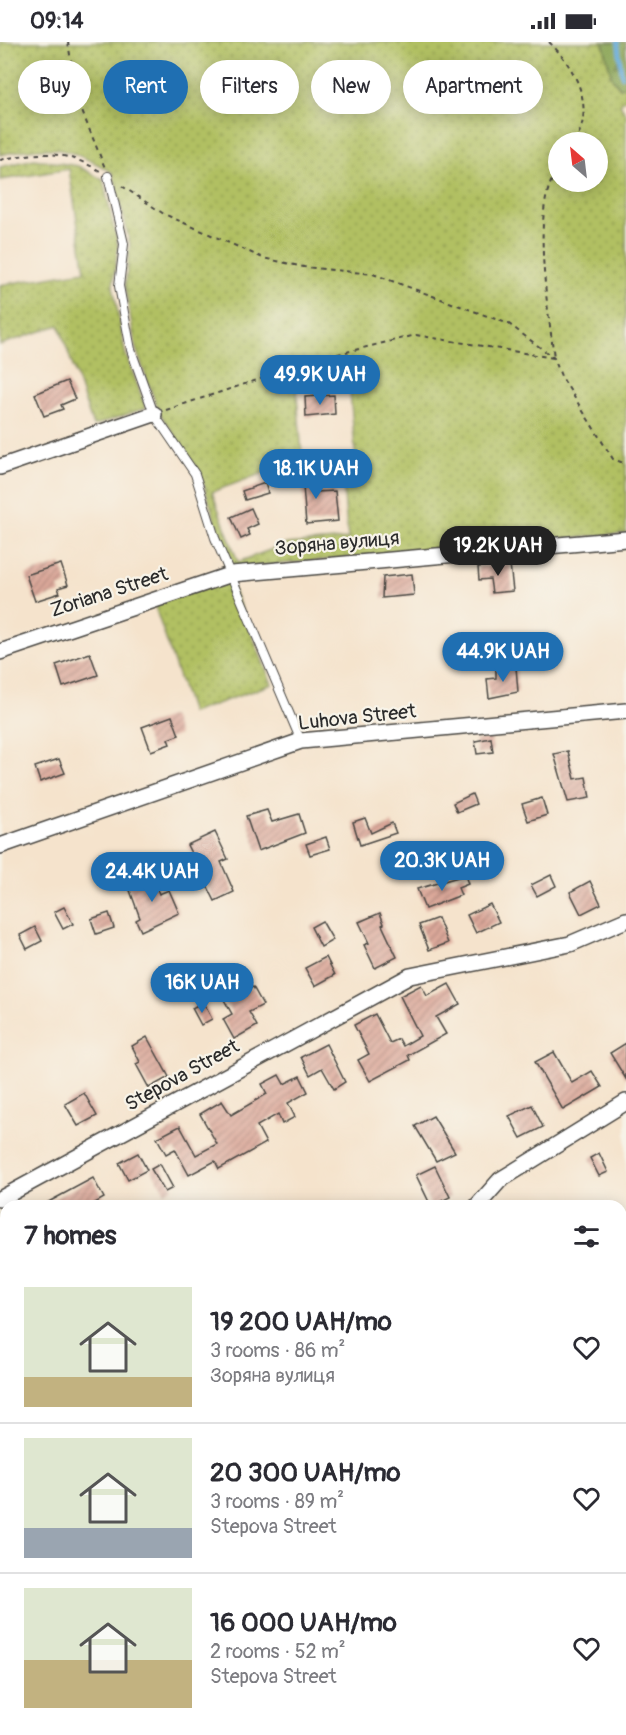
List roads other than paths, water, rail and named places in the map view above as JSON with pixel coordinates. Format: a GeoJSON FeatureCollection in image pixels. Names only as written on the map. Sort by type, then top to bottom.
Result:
{"type":"FeatureCollection","features":[{"type":"Feature","properties":{"kind":"street"},"geometry":{"type":"LineString","coordinates":[[0,467],[154,414]]}},
{"type":"Feature","properties":{"kind":"street","name":"Зоряна вулиця"},"geometry":{"type":"LineString","coordinates":[[232,573],[626,538]]}},
{"type":"Feature","properties":{"kind":"street","name":"Zoriana Street"},"geometry":{"type":"LineString","coordinates":[[0,652],[232,573]]}},
{"type":"Feature","properties":{"kind":"street","name":"Luhova Street"},"geometry":{"type":"LineString","coordinates":[[0,846],[302,741],[626,711]]}},
{"type":"Feature","properties":{"kind":"street","name":"Stepova Street"},"geometry":{"type":"LineString","coordinates":[[0,1199],[410,976],[570,944],[626,920]]}},
{"type":"Feature","properties":{"kind":"street"},"geometry":{"type":"LineString","coordinates":[[482,1200],[500,1180],[626,1102]]}},
{"type":"Feature","properties":{"kind":"lane"},"geometry":{"type":"LineString","coordinates":[[108,176],[124,244],[119,286],[131,351],[154,414],[195,474],[215,538],[232,573],[302,741]]}},
{"type":"Feature","properties":{"kind":"waterway"},"geometry":{"type":"LineString","coordinates":[[618,42],[622,76]]}}]}
